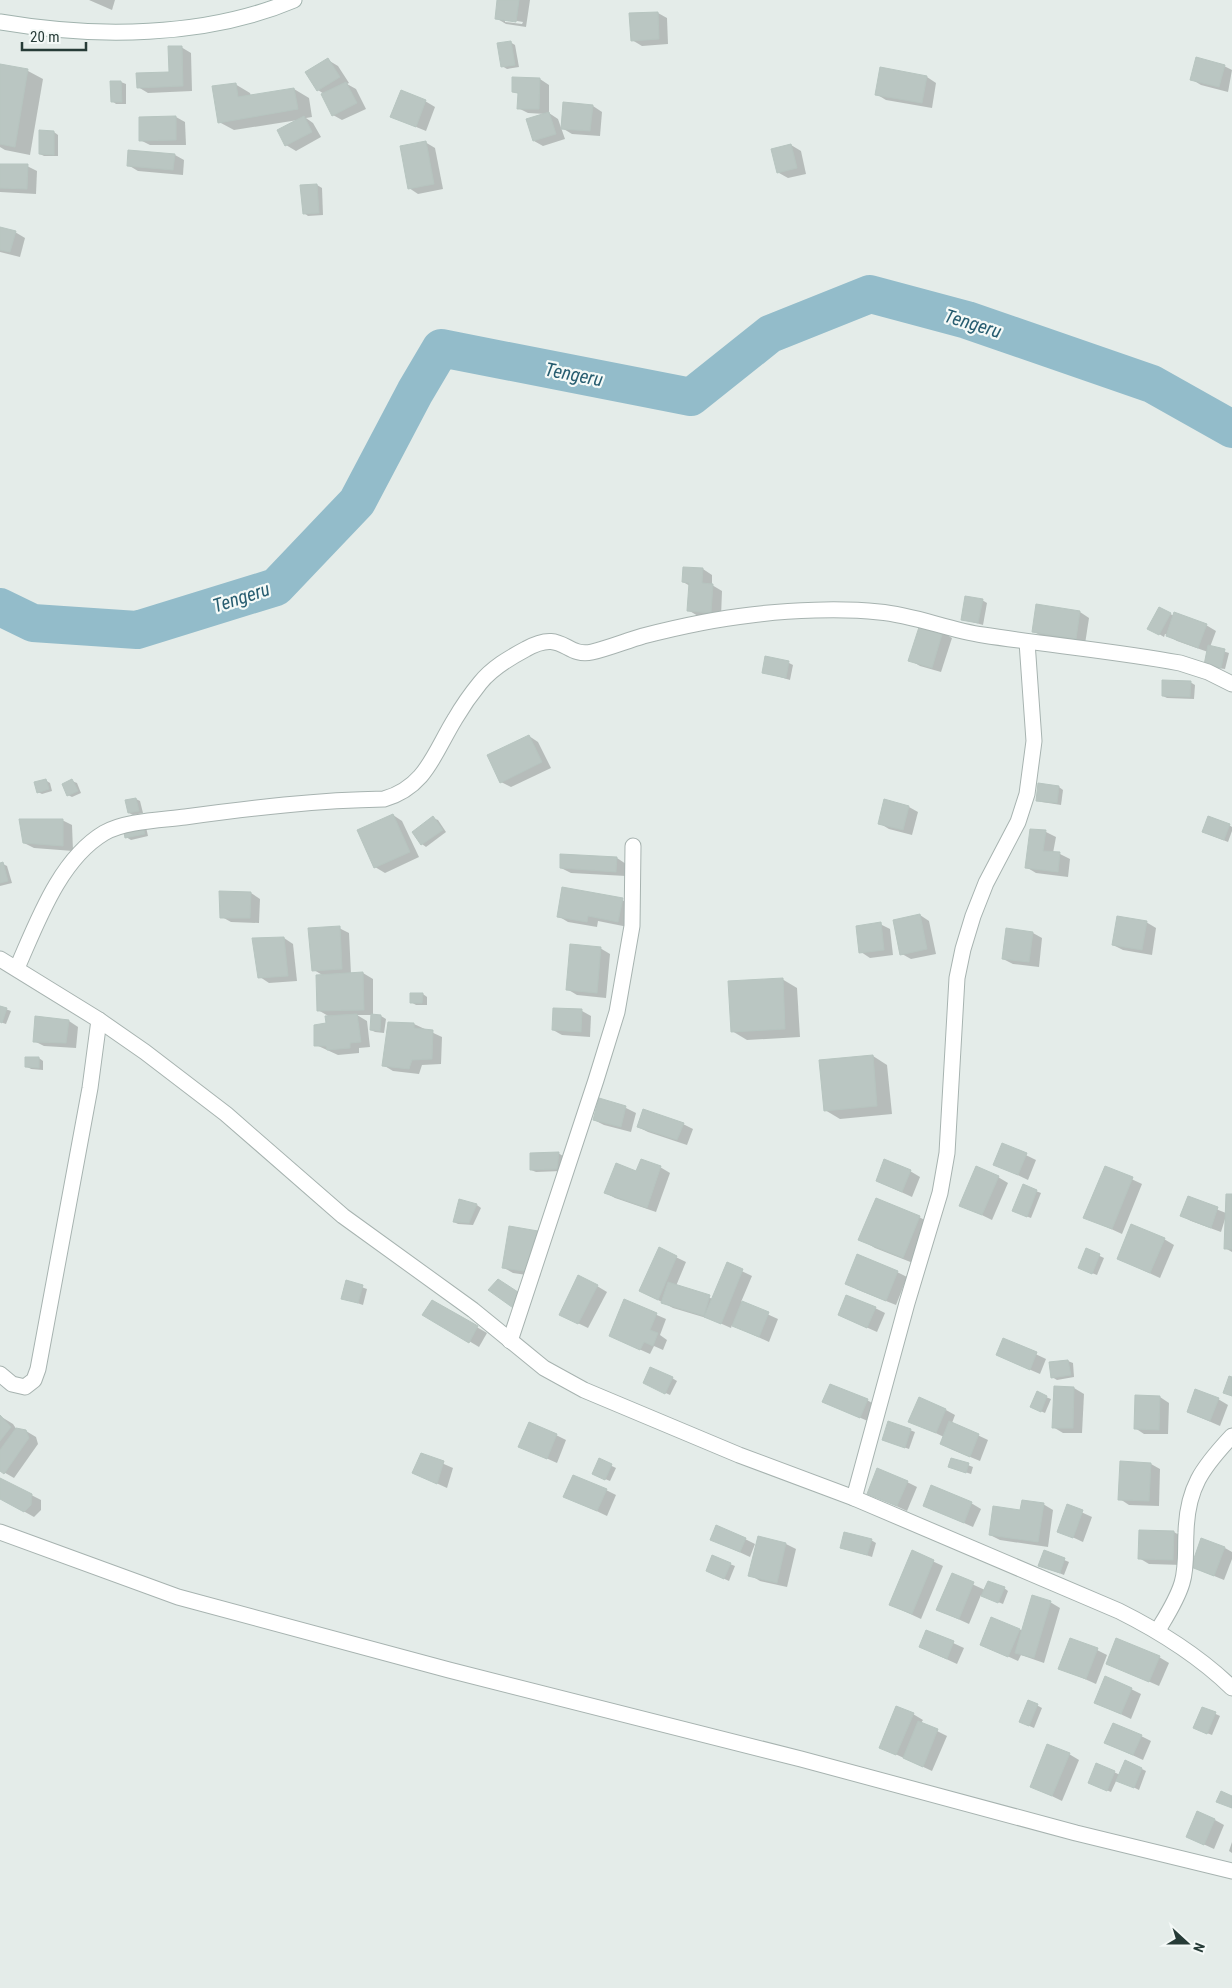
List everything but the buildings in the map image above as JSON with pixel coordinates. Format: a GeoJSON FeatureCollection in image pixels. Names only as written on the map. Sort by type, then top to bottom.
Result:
{"type":"FeatureCollection","features":[{"type":"Feature","properties":{"kind":"street"},"geometry":{"type":"LineString","coordinates":[[0,22],[42,30],[87,32],[140,31],[189,27],[277,7],[294,0]]}},
{"type":"Feature","properties":{"kind":"street"},"geometry":{"type":"LineString","coordinates":[[17,968],[42,910],[54,888],[72,862],[89,844],[104,833],[122,826],[149,821],[272,805],[384,799],[400,794],[426,771],[454,720],[481,682],[498,665],[539,642],[550,640],[574,650],[590,653],[644,636],[704,622],[752,614],[803,611],[880,612],[979,635],[1180,663],[1208,672],[1232,684]]}},
{"type":"Feature","properties":{"kind":"street"},"geometry":{"type":"LineString","coordinates":[[854,1498],[907,1303],[940,1193],[947,1153],[956,978],[963,949],[986,883],[1018,822],[1027,794],[1034,741],[1028,642]]}},
{"type":"Feature","properties":{"kind":"street"},"geometry":{"type":"LineString","coordinates":[[510,1341],[596,1080],[616,1012],[632,926],[633,846]]}},
{"type":"Feature","properties":{"kind":"street"},"geometry":{"type":"LineString","coordinates":[[0,959],[98,1020],[226,1114],[343,1216],[473,1310],[544,1368],[584,1390],[739,1455],[854,1498],[1004,1563],[1072,1590],[1158,1630],[1210,1667],[1232,1688]]}},
{"type":"Feature","properties":{"kind":"street"},"geometry":{"type":"LineString","coordinates":[[0,1374],[12,1384],[25,1387],[34,1380],[38,1369],[88,1097],[98,1020]]}},
{"type":"Feature","properties":{"kind":"street"},"geometry":{"type":"LineString","coordinates":[[1158,1630],[1175,1601],[1183,1582],[1187,1512],[1191,1492],[1212,1457],[1232,1436]]}},
{"type":"Feature","properties":{"kind":"street"},"geometry":{"type":"LineString","coordinates":[[0,1532],[178,1597],[449,1670],[801,1759],[1076,1833],[1232,1870]]}},
{"type":"Feature","properties":{"kind":"waterway","name":"Tengeru"},"geometry":{"type":"LineString","coordinates":[[0,607],[33,623],[137,630],[276,587],[357,502],[415,392],[441,348],[691,397],[770,334],[870,294],[967,320],[1152,384],[1232,429]]}}]}
